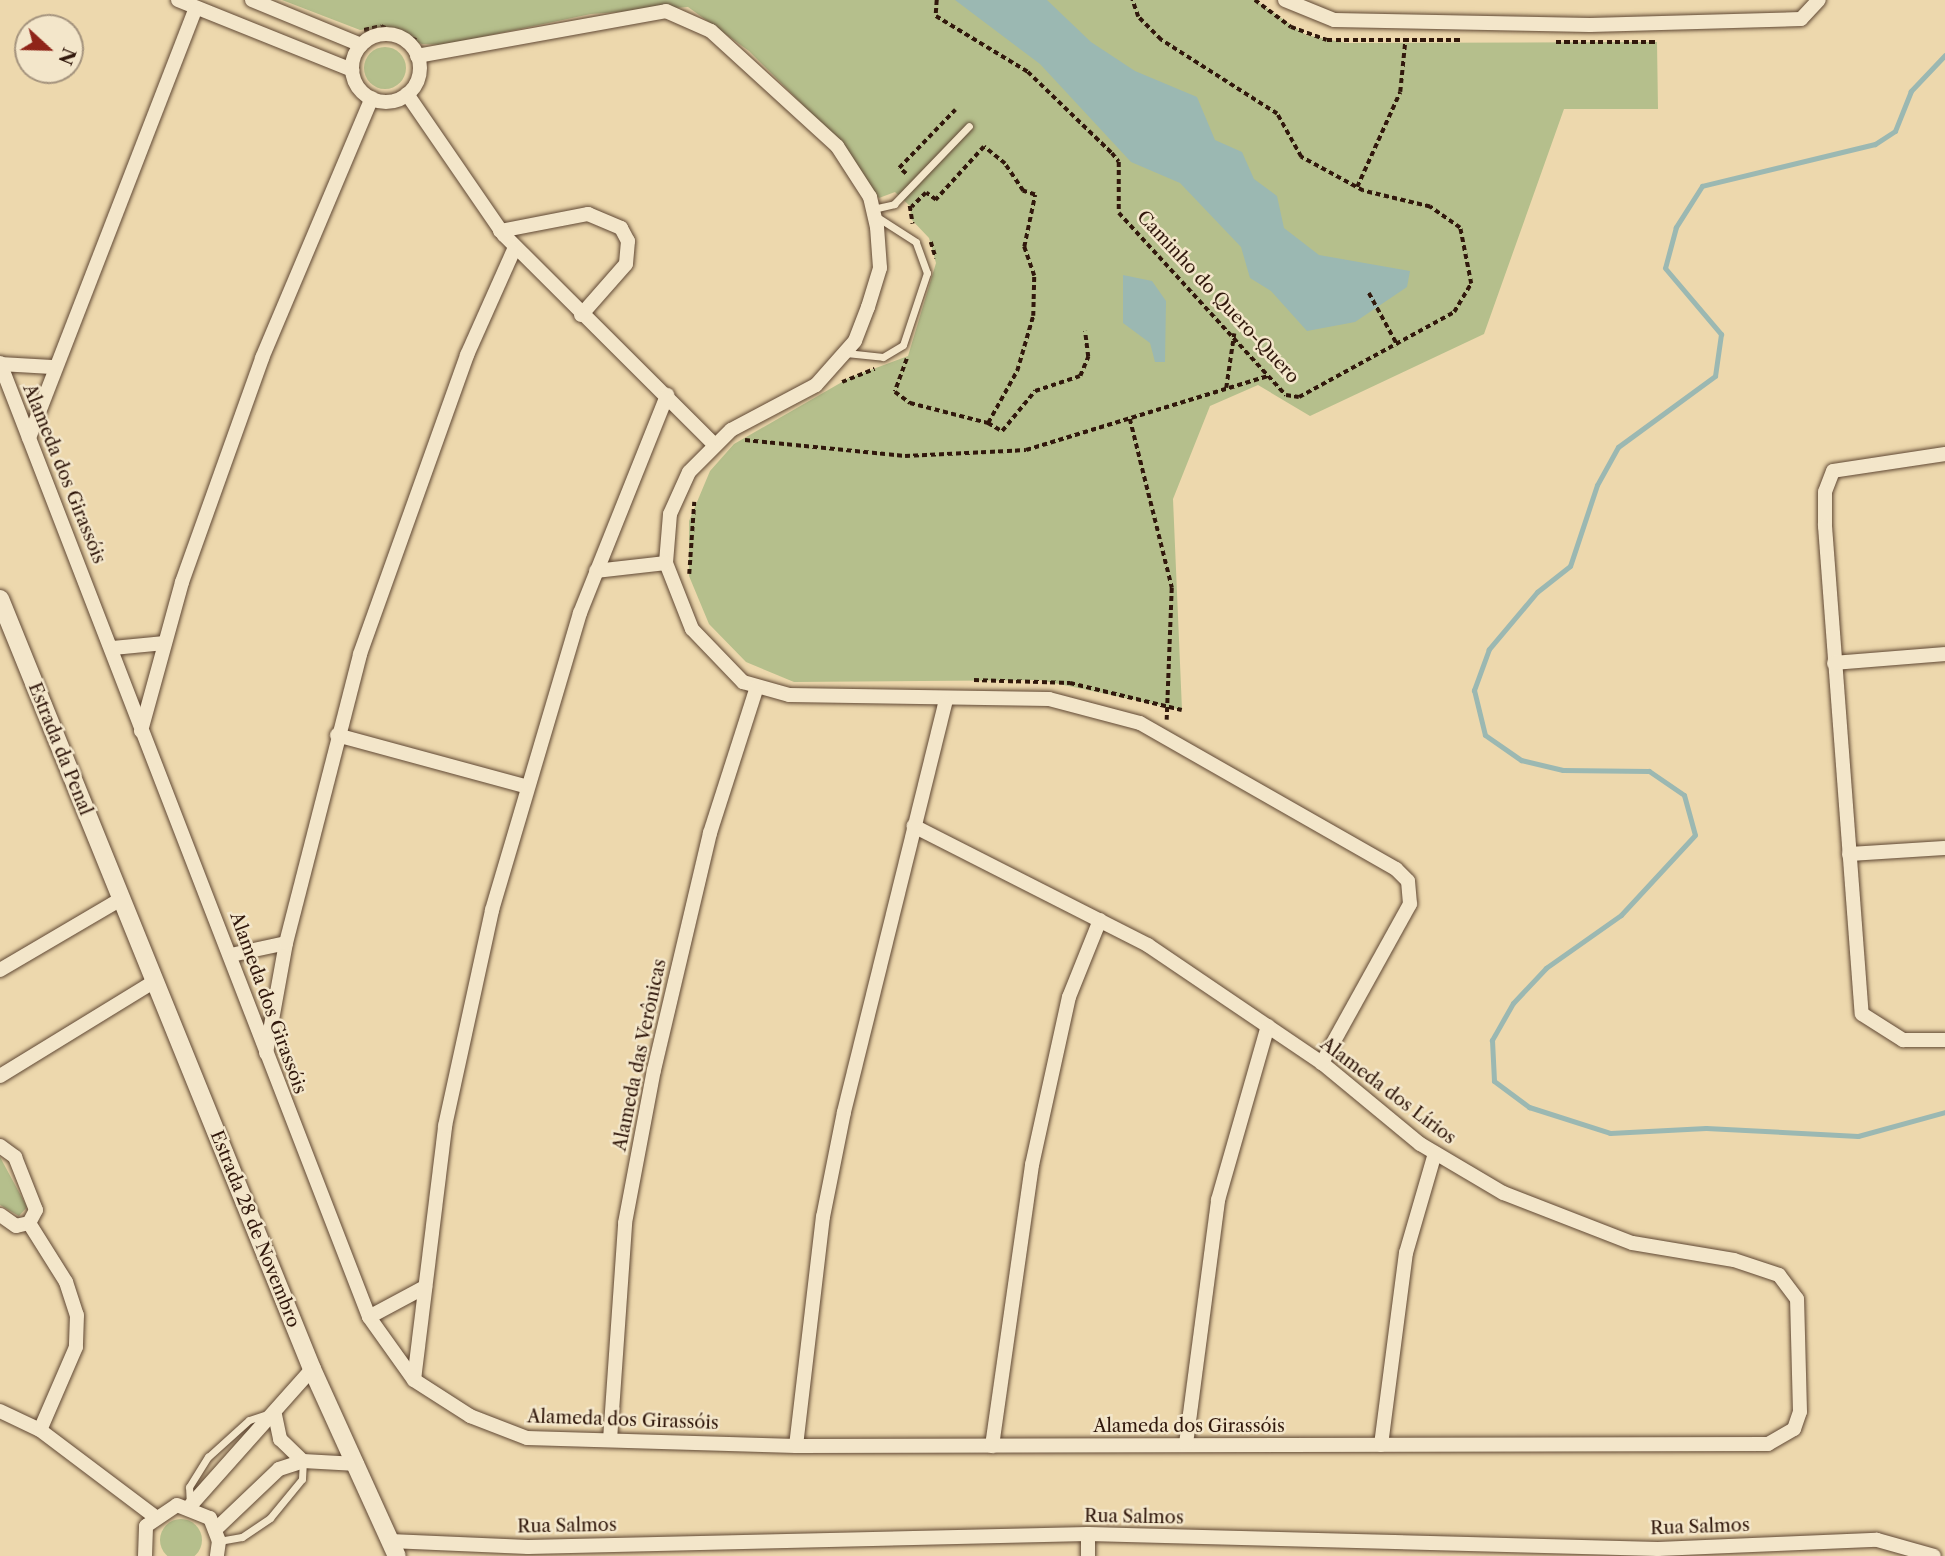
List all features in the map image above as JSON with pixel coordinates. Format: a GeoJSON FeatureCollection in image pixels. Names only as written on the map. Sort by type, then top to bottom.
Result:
{"type":"FeatureCollection","features":[{"type":"Feature","properties":{"kind":"street"},"geometry":{"type":"LineString","coordinates":[[177,0],[352,70]]}},
{"type":"Feature","properties":{"kind":"street"},"geometry":{"type":"LineString","coordinates":[[252,0],[361,45],[393,35],[417,55],[418,77],[407,94],[387,102],[372,98],[359,89],[352,70],[361,45]]}},
{"type":"Feature","properties":{"kind":"street"},"geometry":{"type":"LineString","coordinates":[[1285,0],[1334,20],[1590,25],[1801,19],[1819,0]]}},
{"type":"Feature","properties":{"kind":"street"},"geometry":{"type":"LineString","coordinates":[[29,438],[52,367],[196,8]]}},
{"type":"Feature","properties":{"kind":"street"},"geometry":{"type":"LineString","coordinates":[[417,55],[642,11],[685,15],[711,31],[837,146],[874,212],[880,268],[846,353],[816,385],[713,443],[689,472],[670,514],[666,563],[708,652],[757,687],[827,698],[946,701],[1049,699],[1166,736],[1310,816],[1408,881],[1404,919],[1322,1063]]}},
{"type":"Feature","properties":{"kind":"street"},"geometry":{"type":"LineString","coordinates":[[407,94],[500,230],[581,315],[667,395],[713,443]]}},
{"type":"Feature","properties":{"kind":"street"},"geometry":{"type":"LineString","coordinates":[[141,732],[165,643],[262,358],[372,98]]}},
{"type":"Feature","properties":{"kind":"street"},"geometry":{"type":"LineString","coordinates":[[500,230],[588,214],[621,228],[628,241],[626,264],[581,315]]}},
{"type":"Feature","properties":{"kind":"street"},"geometry":{"type":"LineString","coordinates":[[265,1057],[286,943],[337,735],[423,472],[515,247]]}},
{"type":"Feature","properties":{"kind":"street"},"geometry":{"type":"LineString","coordinates":[[0,363],[52,367]]}},
{"type":"Feature","properties":{"kind":"street","name":"Alameda dos Girassóis"},"geometry":{"type":"LineString","coordinates":[[0,363],[113,648],[141,732],[231,955],[265,1057],[369,1317],[414,1380],[509,1433],[610,1440],[796,1446],[1777,1442]]}},
{"type":"Feature","properties":{"kind":"street"},"geometry":{"type":"LineString","coordinates":[[414,1380],[445,1126],[470,999],[525,786],[596,572],[667,395]]}},
{"type":"Feature","properties":{"kind":"street"},"geometry":{"type":"LineString","coordinates":[[1945,454],[1843,465],[1828,479],[1834,663],[1862,1014],[1903,1040],[1945,1040]]}},
{"type":"Feature","properties":{"kind":"street"},"geometry":{"type":"LineString","coordinates":[[596,572],[666,563]]}},
{"type":"Feature","properties":{"kind":"street","name":"Estrada da Penal"},"geometry":{"type":"LineString","coordinates":[[1,602],[121,899]]}},
{"type":"Feature","properties":{"kind":"street"},"geometry":{"type":"LineString","coordinates":[[113,648],[165,643]]}},
{"type":"Feature","properties":{"kind":"street"},"geometry":{"type":"LineString","coordinates":[[1834,663],[1945,654]]}},
{"type":"Feature","properties":{"kind":"street","name":"Alameda das Verônicas"},"geometry":{"type":"LineString","coordinates":[[610,1440],[625,1223],[654,1070],[710,833],[757,687]]}},
{"type":"Feature","properties":{"kind":"street"},"geometry":{"type":"LineString","coordinates":[[796,1446],[823,1217],[913,826],[946,701]]}},
{"type":"Feature","properties":{"kind":"street"},"geometry":{"type":"LineString","coordinates":[[337,735],[525,786]]}},
{"type":"Feature","properties":{"kind":"street","name":"Alameda dos Lírios"},"geometry":{"type":"LineString","coordinates":[[913,826],[1100,920],[1322,1063],[1435,1153],[1569,1223],[1632,1243],[1734,1260],[1788,1282],[1797,1299],[1800,1412],[1794,1429],[1777,1442]]}},
{"type":"Feature","properties":{"kind":"street"},"geometry":{"type":"LineString","coordinates":[[1849,854],[1945,848]]}},
{"type":"Feature","properties":{"kind":"street"},"geometry":{"type":"LineString","coordinates":[[0,970],[121,899]]}},
{"type":"Feature","properties":{"kind":"street","name":"Estrada 28 de Novembro"},"geometry":{"type":"LineString","coordinates":[[121,899],[312,1369],[393,1548]]}},
{"type":"Feature","properties":{"kind":"street"},"geometry":{"type":"LineString","coordinates":[[992,1446],[1032,1165],[1069,997],[1100,920]]}},
{"type":"Feature","properties":{"kind":"street"},"geometry":{"type":"LineString","coordinates":[[231,955],[286,943]]}},
{"type":"Feature","properties":{"kind":"street"},"geometry":{"type":"LineString","coordinates":[[0,1076],[155,981]]}},
{"type":"Feature","properties":{"kind":"street"},"geometry":{"type":"LineString","coordinates":[[1186,1444],[1218,1199],[1268,1026]]}},
{"type":"Feature","properties":{"kind":"street"},"geometry":{"type":"LineString","coordinates":[[0,1146],[15,1157],[36,1210],[29,1223],[16,1226],[0,1215]]}},
{"type":"Feature","properties":{"kind":"street"},"geometry":{"type":"LineString","coordinates":[[1381,1445],[1406,1253],[1435,1153]]}},
{"type":"Feature","properties":{"kind":"street"},"geometry":{"type":"LineString","coordinates":[[29,1223],[66,1282],[77,1315],[76,1347],[40,1430]]}},
{"type":"Feature","properties":{"kind":"street"},"geometry":{"type":"LineString","coordinates":[[369,1317],[425,1287]]}},
{"type":"Feature","properties":{"kind":"street"},"geometry":{"type":"LineString","coordinates":[[154,1516],[190,1506],[275,1415],[312,1369]]}},
{"type":"Feature","properties":{"kind":"street"},"geometry":{"type":"LineString","coordinates":[[0,1410],[40,1430],[154,1516]]}},
{"type":"Feature","properties":{"kind":"street"},"geometry":{"type":"LineString","coordinates":[[275,1415],[280,1439],[303,1461]]}},
{"type":"Feature","properties":{"kind":"street"},"geometry":{"type":"LineString","coordinates":[[216,1556],[218,1535],[279,1469],[303,1461],[357,1464]]}},
{"type":"Feature","properties":{"kind":"street"},"geometry":{"type":"LineString","coordinates":[[190,1506],[218,1535]]}},
{"type":"Feature","properties":{"kind":"street"},"geometry":{"type":"LineString","coordinates":[[142,1554],[154,1516]]}},
{"type":"Feature","properties":{"kind":"street"},"geometry":{"type":"LineString","coordinates":[[1088,1534],[1088,1556]]}},
{"type":"Feature","properties":{"kind":"street","name":"Rua Salmos"},"geometry":{"type":"LineString","coordinates":[[393,1548],[530,1551],[1088,1534],[1658,1549],[1877,1540],[1934,1556]]}},
{"type":"Feature","properties":{"kind":"lane"},"geometry":{"type":"LineString","coordinates":[[846,353],[883,357],[903,345],[927,273],[916,242],[874,212],[901,197],[969,126]]}},
{"type":"Feature","properties":{"kind":"lane"},"geometry":{"type":"LineString","coordinates":[[190,1506],[189,1487],[220,1443],[266,1410],[275,1415]]}},
{"type":"Feature","properties":{"kind":"lane"},"geometry":{"type":"LineString","coordinates":[[218,1535],[242,1537],[276,1513],[302,1479],[303,1461]]}},
{"type":"Feature","properties":{"kind":"path","name":"Caminho do Quero-Quero"},"geometry":{"type":"LineString","coordinates":[[937,0],[936,16],[1028,72],[1112,153],[1119,162],[1119,212],[1234,334],[1286,395],[1299,397],[1398,346],[1454,312],[1471,284],[1468,254],[1460,228],[1430,207],[1357,187],[1301,157],[1277,114],[1161,40],[1138,17],[1132,0]]}},
{"type":"Feature","properties":{"kind":"path"},"geometry":{"type":"LineString","coordinates":[[1357,187],[1400,92],[1405,42]]}},
{"type":"Feature","properties":{"kind":"path"},"geometry":{"type":"LineString","coordinates":[[912,207],[895,191],[909,177],[899,167],[954,110]]}},
{"type":"Feature","properties":{"kind":"path"},"geometry":{"type":"LineString","coordinates":[[919,228],[910,218],[912,207],[926,193],[936,200],[984,147],[1023,191],[1035,195],[1024,247],[1034,276],[1033,316],[1017,371],[988,422]]}},
{"type":"Feature","properties":{"kind":"path"},"geometry":{"type":"LineString","coordinates":[[924,233],[936,263]]}},
{"type":"Feature","properties":{"kind":"path"},"geometry":{"type":"LineString","coordinates":[[1369,293],[1398,346]]}},
{"type":"Feature","properties":{"kind":"path"},"geometry":{"type":"LineString","coordinates":[[898,364],[911,351],[895,393],[911,403],[988,422],[1002,431],[1035,391],[1080,376],[1088,357],[1085,331]]}},
{"type":"Feature","properties":{"kind":"path"},"geometry":{"type":"LineString","coordinates":[[1226,388],[1234,334]]}},
{"type":"Feature","properties":{"kind":"path"},"geometry":{"type":"LineString","coordinates":[[829,390],[882,366]]}},
{"type":"Feature","properties":{"kind":"path"},"geometry":{"type":"LineString","coordinates":[[749,433],[734,444],[743,439],[935,457],[1048,446],[1268,376]]}},
{"type":"Feature","properties":{"kind":"path"},"geometry":{"type":"LineString","coordinates":[[1130,419],[1172,588],[1166,736]]}},
{"type":"Feature","properties":{"kind":"path"},"geometry":{"type":"LineString","coordinates":[[691,584],[687,540],[697,495]]}},
{"type":"Feature","properties":{"kind":"path"},"geometry":{"type":"LineString","coordinates":[[964,681],[1070,683],[1182,710]]}},
{"type":"Feature","properties":{"kind":"green space"},"geometry":{"type":"Polygon","coordinates":[[[282,0],[1255,0],[1306,35],[1346,43],[1657,42],[1658,109],[1564,109],[1484,334],[1310,416],[1258,385],[1210,406],[1173,499],[1182,710],[1040,680],[794,682],[746,662],[709,624],[689,576],[689,521],[710,471],[734,444],[849,378],[908,356],[936,263],[929,238],[910,218],[911,207],[895,192],[879,198],[803,105],[749,51],[688,7],[591,14],[443,45],[422,44],[381,27],[360,30],[282,0]]]}},
{"type":"Feature","properties":{"kind":"green space"},"geometry":{"type":"Polygon","coordinates":[[[385,47],[400,53],[406,68],[400,83],[385,89],[370,83],[364,68],[370,53],[385,47]]]}},
{"type":"Feature","properties":{"kind":"green space"},"geometry":{"type":"Polygon","coordinates":[[[0,1157],[27,1207],[19,1216],[0,1205],[0,1157]]]}},
{"type":"Feature","properties":{"kind":"green space"},"geometry":{"type":"Polygon","coordinates":[[[181,1519],[196,1525],[202,1540],[196,1555],[181,1561],[166,1555],[160,1540],[166,1525],[181,1519]]]}},
{"type":"Feature","properties":{"kind":"water"},"geometry":{"type":"Polygon","coordinates":[[[955,0],[1047,0],[1091,42],[1135,71],[1197,97],[1215,140],[1242,152],[1254,179],[1277,196],[1284,228],[1319,255],[1410,271],[1407,287],[1355,322],[1307,331],[1271,291],[1250,278],[1241,247],[1180,183],[1131,162],[1040,64],[955,0]]]}},
{"type":"Feature","properties":{"kind":"water"},"geometry":{"type":"Polygon","coordinates":[[[1123,275],[1152,281],[1166,301],[1165,362],[1155,362],[1150,343],[1123,323],[1123,275]]]}},
{"type":"Feature","properties":{"kind":"waterway"},"geometry":{"type":"LineString","coordinates":[[1945,55],[1911,91],[1895,131],[1875,144],[1702,186],[1676,227],[1665,268],[1721,334],[1715,376],[1618,447],[1597,485],[1570,566],[1537,592],[1489,649],[1474,690],[1485,735],[1521,760],[1563,770],[1649,771],[1684,795],[1695,835],[1621,915],[1546,968],[1513,1003],[1492,1040],[1494,1081],[1529,1107],[1610,1133],[1706,1128],[1858,1136],[1945,1112]]}}]}
